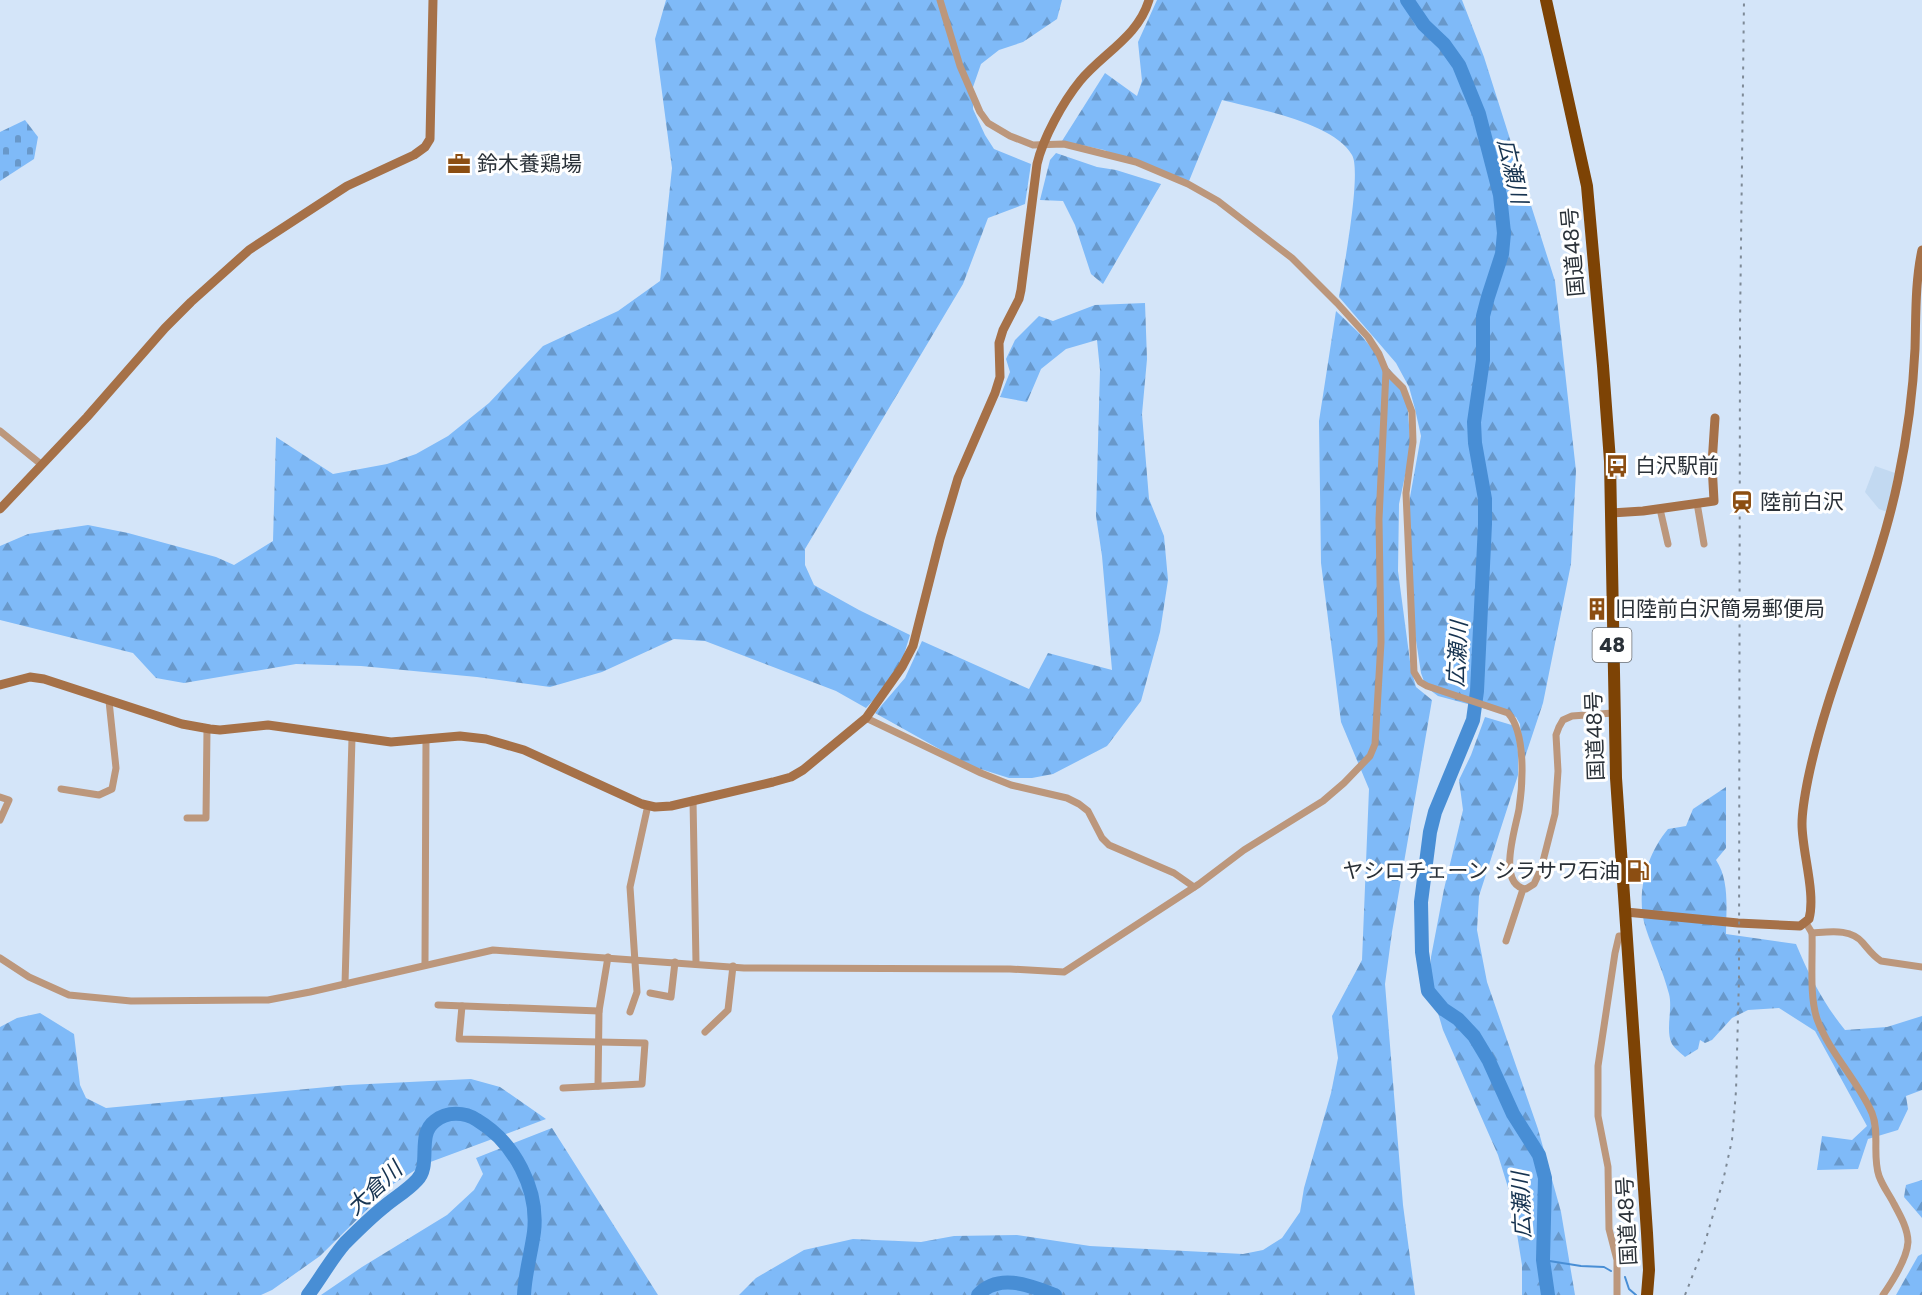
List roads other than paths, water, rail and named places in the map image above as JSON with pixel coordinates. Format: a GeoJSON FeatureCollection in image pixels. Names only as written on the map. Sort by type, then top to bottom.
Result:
{"type":"FeatureCollection","features":[{"type":"Feature","properties":{"kind":"highway","name":"国道48号"},"geometry":{"type":"LineString","coordinates":[[1546,0],[1587,186],[1604,378],[1610,461],[1616,778],[1648,1251],[1647,1295]]}},
{"type":"Feature","properties":{"kind":"street"},"geometry":{"type":"LineString","coordinates":[[0,509],[165,328],[190,302],[249,250],[347,186],[414,155],[425,147],[430,139],[434,0]]}},
{"type":"Feature","properties":{"kind":"street"},"geometry":{"type":"LineString","coordinates":[[0,958],[29,977],[57,991],[78,997],[131,1001],[268,1000],[493,950],[783,969],[1010,969],[1064,972],[1194,887],[1244,850],[1323,801],[1357,770],[1374,748],[1381,642],[1379,519],[1386,371],[1379,354],[1368,337],[1292,258],[1218,201],[1188,183],[1136,162],[1064,144],[1033,145],[1010,136],[988,123],[980,112],[960,66],[940,0]]}},
{"type":"Feature","properties":{"kind":"street"},"geometry":{"type":"LineString","coordinates":[[0,685],[30,677],[44,679],[182,724],[207,729],[220,730],[268,725],[391,742],[460,736],[486,739],[524,750],[655,807],[671,806],[791,777],[803,770],[866,718],[902,668],[913,646],[958,478],[995,393],[999,377],[999,343],[1021,290],[1037,164],[1042,144],[1080,81],[1134,30],[1145,14],[1149,0]]}},
{"type":"Feature","properties":{"kind":"street"},"geometry":{"type":"LineString","coordinates":[[1626,912],[1738,923],[1800,926],[1806,923],[1810,915],[1802,825],[1808,778],[1835,679],[1870,581],[1894,498],[1908,423],[1915,352],[1918,271],[1922,249]]}},
{"type":"Feature","properties":{"kind":"street"},"geometry":{"type":"LineString","coordinates":[[1386,371],[1401,384],[1412,412],[1414,434],[1406,493],[1412,660],[1416,676],[1419,682],[1427,686],[1508,713],[1515,723],[1519,735],[1521,776],[1510,872],[1514,882],[1523,889]]}},
{"type":"Feature","properties":{"kind":"street"},"geometry":{"type":"LineString","coordinates":[[1611,513],[1714,501],[1715,418]]}},
{"type":"Feature","properties":{"kind":"street"},"geometry":{"type":"LineString","coordinates":[[0,431],[42,465]]}},
{"type":"Feature","properties":{"kind":"street"},"geometry":{"type":"LineString","coordinates":[[1697,503],[1704,544]]}},
{"type":"Feature","properties":{"kind":"street"},"geometry":{"type":"LineString","coordinates":[[1660,509],[1668,544]]}},
{"type":"Feature","properties":{"kind":"street"},"geometry":{"type":"LineString","coordinates":[[61,789],[99,795],[112,789],[116,768],[109,701]]}},
{"type":"Feature","properties":{"kind":"street"},"geometry":{"type":"LineString","coordinates":[[1506,941],[1523,889],[1534,884],[1541,869],[1555,814],[1558,771],[1556,735],[1559,727],[1563,720],[1572,716],[1613,712]]}},
{"type":"Feature","properties":{"kind":"street"},"geometry":{"type":"LineString","coordinates":[[866,718],[1001,781],[1067,798],[1079,804],[1088,811],[1102,838],[1109,845],[1174,873],[1194,887]]}},
{"type":"Feature","properties":{"kind":"street"},"geometry":{"type":"LineString","coordinates":[[187,818],[206,818],[207,729]]}},
{"type":"Feature","properties":{"kind":"street"},"geometry":{"type":"LineString","coordinates":[[345,984],[352,738]]}},
{"type":"Feature","properties":{"kind":"street"},"geometry":{"type":"LineString","coordinates":[[425,965],[426,739]]}},
{"type":"Feature","properties":{"kind":"street"},"geometry":{"type":"LineString","coordinates":[[0,797],[9,800],[0,820]]}},
{"type":"Feature","properties":{"kind":"street"},"geometry":{"type":"LineString","coordinates":[[693,800],[696,963]]}},
{"type":"Feature","properties":{"kind":"street"},"geometry":{"type":"LineString","coordinates":[[630,1012],[637,992],[630,887],[648,805]]}},
{"type":"Feature","properties":{"kind":"street"},"geometry":{"type":"LineString","coordinates":[[1806,923],[1812,933],[1817,1017],[1827,1043],[1864,1097],[1873,1116],[1877,1172],[1906,1229],[1907,1247],[1896,1274],[1882,1295]]}},
{"type":"Feature","properties":{"kind":"street"},"geometry":{"type":"LineString","coordinates":[[1812,933],[1851,933],[1862,941],[1875,958],[1922,967]]}},
{"type":"Feature","properties":{"kind":"street"},"geometry":{"type":"LineString","coordinates":[[1617,1295],[1617,1260],[1609,1229],[1608,1167],[1598,1116],[1597,1084],[1615,953],[1619,936],[1627,936]]}},
{"type":"Feature","properties":{"kind":"street"},"geometry":{"type":"LineString","coordinates":[[598,1086],[599,1011],[608,957]]}},
{"type":"Feature","properties":{"kind":"street"},"geometry":{"type":"LineString","coordinates":[[650,993],[670,997],[675,962]]}},
{"type":"Feature","properties":{"kind":"street"},"geometry":{"type":"LineString","coordinates":[[705,1032],[728,1010],[733,966]]}},
{"type":"Feature","properties":{"kind":"street"},"geometry":{"type":"LineString","coordinates":[[438,1005],[599,1011]]}},
{"type":"Feature","properties":{"kind":"street"},"geometry":{"type":"LineString","coordinates":[[462,1006],[459,1039],[645,1044],[642,1084],[563,1088]]}},
{"type":"Feature","properties":{"kind":"waterway","name":"広瀬川"},"geometry":{"type":"LineString","coordinates":[[1407,0],[1424,25],[1444,44],[1459,65],[1479,114],[1500,195],[1504,233],[1502,254],[1483,316],[1483,360],[1474,422],[1475,443],[1485,499],[1477,691],[1473,720],[1435,812],[1430,832],[1421,902],[1422,952],[1428,991],[1443,1009],[1458,1019],[1474,1036],[1489,1061],[1513,1114],[1539,1155],[1545,1178],[1543,1260],[1548,1295]]}},
{"type":"Feature","properties":{"kind":"waterway","name":"大倉川"},"geometry":{"type":"LineString","coordinates":[[308,1295],[345,1243],[417,1180],[423,1166],[426,1134],[429,1127],[435,1121],[450,1114],[467,1115],[490,1129],[513,1154],[528,1183],[535,1216],[524,1295]]}},
{"type":"Feature","properties":{"kind":"waterway"},"geometry":{"type":"LineString","coordinates":[[1543,1260],[1604,1267],[1611,1271]]}},
{"type":"Feature","properties":{"kind":"waterway"},"geometry":{"type":"LineString","coordinates":[[1625,1277],[1629,1289],[1636,1295]]}},
{"type":"Feature","properties":{"kind":"waterway","name":"広瀬川"},"geometry":{"type":"LineString","coordinates":[[978,1295],[986,1288],[1005,1283],[1026,1285],[1055,1295]]}},
{"type":"Feature","properties":{"kind":"railway"},"geometry":{"type":"LineString","coordinates":[[1685,1295],[1703,1249],[1723,1181],[1732,1140],[1736,1091],[1739,978],[1740,326],[1744,0]]}},
{"type":"Feature","properties":{"kind":"place","name":"鈴木養鶏場"},"geometry":{"type":"Point","coordinates":[459,164]}},
{"type":"Feature","properties":{"kind":"place","name":"白沢駅前"},"geometry":{"type":"Point","coordinates":[1617,466]}},
{"type":"Feature","properties":{"kind":"place","name":"陸前白沢"},"geometry":{"type":"Point","coordinates":[1742,502]}},
{"type":"Feature","properties":{"kind":"place","name":"旧陸前白沢簡易郵便局"},"geometry":{"type":"Point","coordinates":[1597,609]}},
{"type":"Feature","properties":{"kind":"place","name":"ヤシロチェーン シラサワ石油"},"geometry":{"type":"Point","coordinates":[1638,871]}}]}
